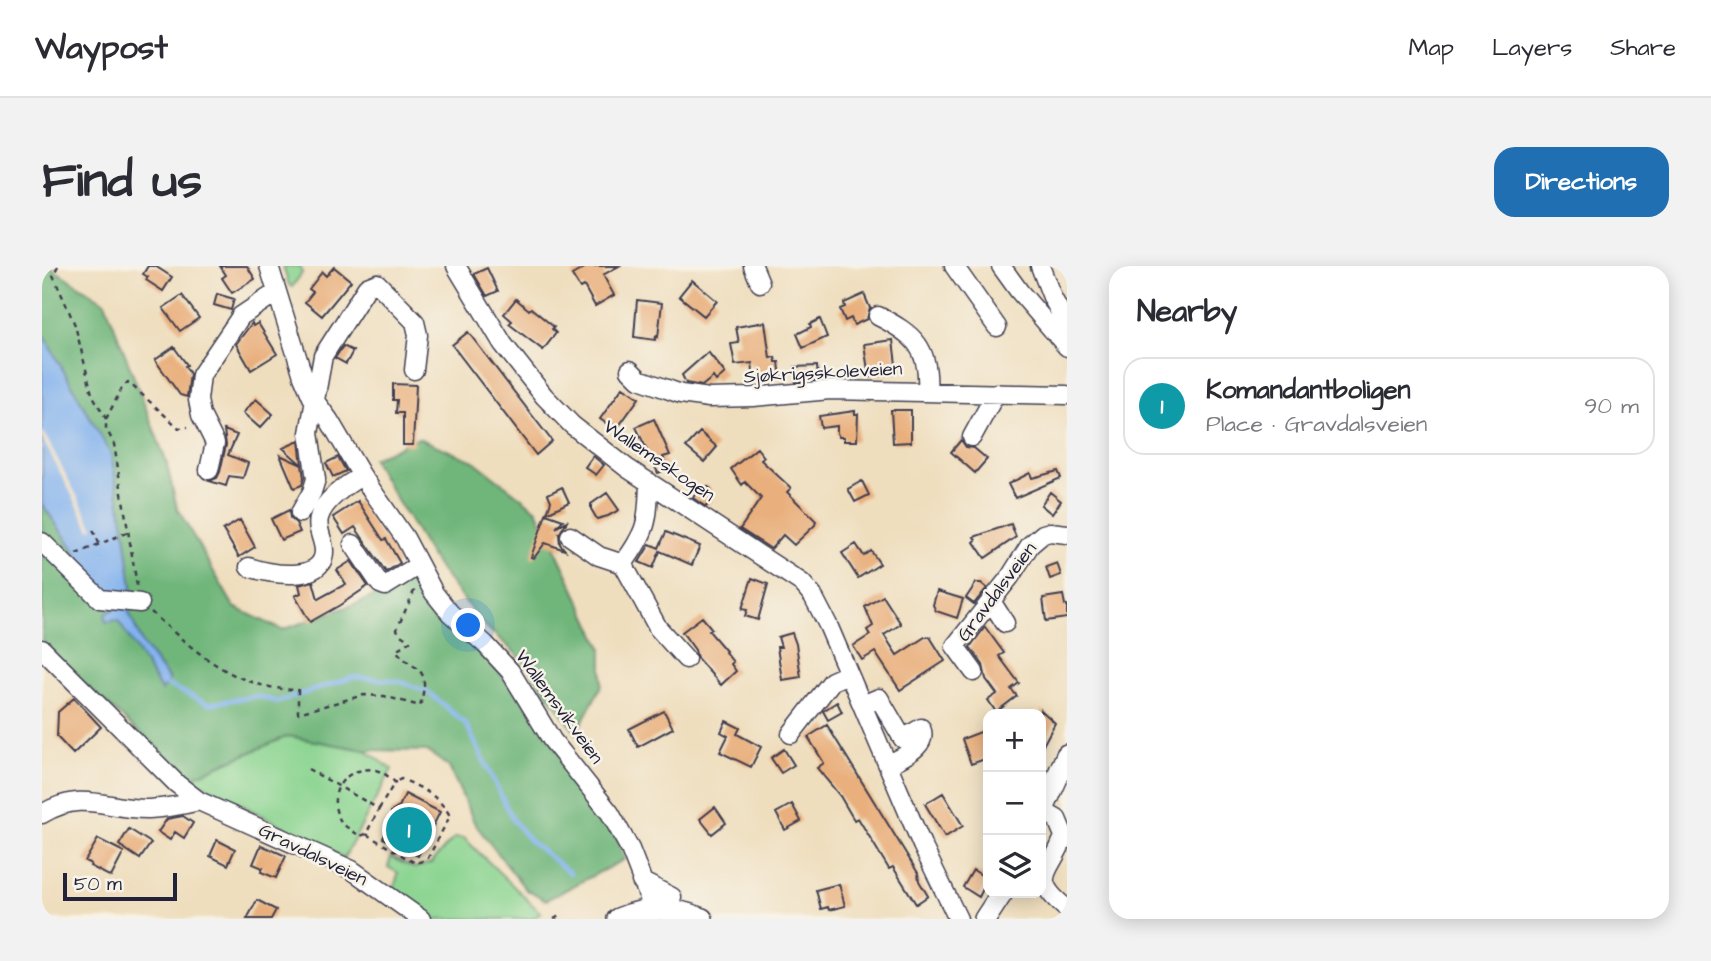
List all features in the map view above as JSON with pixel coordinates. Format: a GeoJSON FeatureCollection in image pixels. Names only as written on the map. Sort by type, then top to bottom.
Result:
{"type":"FeatureCollection","features":[{"type":"Feature","properties":{"kind":"main road"},"geometry":{"type":"LineString","coordinates":[[1046,803],[1067,755]]}},
{"type":"Feature","properties":{"kind":"main road"},"geometry":{"type":"LineString","coordinates":[[985,919],[999,898]]}},
{"type":"Feature","properties":{"kind":"main road"},"geometry":{"type":"LineString","coordinates":[[618,919],[653,908],[673,909],[702,919]]}},
{"type":"Feature","properties":{"kind":"street","name":"Wallemsvikveien"},"geometry":{"type":"LineString","coordinates":[[269,266],[303,376],[316,403],[400,530],[434,593],[450,613],[485,644],[518,683],[552,740],[610,813],[630,849],[653,908]]}},
{"type":"Feature","properties":{"kind":"street","name":"Wallemsskogen"},"geometry":{"type":"LineString","coordinates":[[456,266],[503,344],[544,396],[588,439],[802,583],[821,608],[931,865],[958,919]]}},
{"type":"Feature","properties":{"kind":"street"},"geometry":{"type":"LineString","coordinates":[[753,266],[760,283]]}},
{"type":"Feature","properties":{"kind":"street"},"geometry":{"type":"LineString","coordinates":[[954,266],[997,327]]}},
{"type":"Feature","properties":{"kind":"street"},"geometry":{"type":"LineString","coordinates":[[1001,266],[1067,347]]}},
{"type":"Feature","properties":{"kind":"street"},"geometry":{"type":"LineString","coordinates":[[1040,266],[1067,325]]}},
{"type":"Feature","properties":{"kind":"street"},"geometry":{"type":"LineString","coordinates":[[300,513],[316,479],[309,433],[323,356],[367,287],[377,283],[415,322],[418,335],[414,370]]}},
{"type":"Feature","properties":{"kind":"street"},"geometry":{"type":"LineString","coordinates":[[209,470],[215,443],[201,415],[198,400],[201,374],[230,328],[246,311],[277,292]]}},
{"type":"Feature","properties":{"kind":"street"},"geometry":{"type":"LineString","coordinates":[[878,316],[903,328],[916,341],[925,356],[926,391],[932,391]]}},
{"type":"Feature","properties":{"kind":"street","name":"Sjøkrigsskoleveien"},"geometry":{"type":"LineString","coordinates":[[630,370],[639,379],[681,394],[709,398],[830,390],[1067,395]]}},
{"type":"Feature","properties":{"kind":"street"},"geometry":{"type":"LineString","coordinates":[[972,437],[996,393]]}},
{"type":"Feature","properties":{"kind":"street"},"geometry":{"type":"LineString","coordinates":[[249,567],[282,575],[312,571],[318,566],[324,553],[319,518],[326,504],[362,476]]}},
{"type":"Feature","properties":{"kind":"street"},"geometry":{"type":"LineString","coordinates":[[623,564],[641,539],[648,514],[649,482]]}},
{"type":"Feature","properties":{"kind":"street","name":"Gravdalsveien"},"geometry":{"type":"LineString","coordinates":[[974,672],[956,646],[1035,539],[1050,532],[1067,533]]}},
{"type":"Feature","properties":{"kind":"street"},"geometry":{"type":"LineString","coordinates":[[570,536],[598,556],[623,564],[658,628],[686,659]]}},
{"type":"Feature","properties":{"kind":"street"},"geometry":{"type":"LineString","coordinates":[[42,542],[100,599],[140,603]]}},
{"type":"Feature","properties":{"kind":"street"},"geometry":{"type":"LineString","coordinates":[[353,544],[380,584],[385,586],[421,570]]}},
{"type":"Feature","properties":{"kind":"street"},"geometry":{"type":"LineString","coordinates":[[991,601],[1005,623]]}},
{"type":"Feature","properties":{"kind":"street","name":"Gravdalsveien"},"geometry":{"type":"LineString","coordinates":[[42,649],[177,784],[199,801],[352,870],[421,919]]}},
{"type":"Feature","properties":{"kind":"street"},"geometry":{"type":"LineString","coordinates":[[791,734],[832,681],[848,674]]}},
{"type":"Feature","properties":{"kind":"street"},"geometry":{"type":"LineString","coordinates":[[862,705],[879,698],[903,739],[921,728],[923,732],[922,741],[917,746],[888,765]]}},
{"type":"Feature","properties":{"kind":"street"},"geometry":{"type":"LineString","coordinates":[[42,814],[55,806],[75,801],[149,809],[199,801]]}},
{"type":"Feature","properties":{"kind":"street"},"geometry":{"type":"LineString","coordinates":[[1046,814],[1057,819],[1063,836],[1046,871],[1044,882],[1050,893],[1067,909]]}},
{"type":"Feature","properties":{"kind":"street"},"geometry":{"type":"LineString","coordinates":[[641,881],[672,897]]}},
{"type":"Feature","properties":{"kind":"path"},"geometry":{"type":"LineString","coordinates":[[58,266],[53,275],[75,325],[92,394],[106,419]]}},
{"type":"Feature","properties":{"kind":"path"},"geometry":{"type":"LineString","coordinates":[[198,400],[194,400],[190,426],[179,428],[128,382],[106,419],[106,428],[114,444],[140,603],[199,654],[224,671],[275,689],[298,690],[298,713],[364,695],[384,696],[420,706],[424,688],[420,671],[396,650],[410,643],[410,639],[399,634],[397,629],[421,570]]}},
{"type":"Feature","properties":{"kind":"path"},"geometry":{"type":"LineString","coordinates":[[93,530],[99,543]]}},
{"type":"Feature","properties":{"kind":"path"},"geometry":{"type":"LineString","coordinates":[[61,561],[128,532]]}},
{"type":"Feature","properties":{"kind":"path"},"geometry":{"type":"LineString","coordinates":[[366,834],[415,863],[427,860],[444,832],[450,816],[443,803],[401,779],[395,782],[366,834],[360,836],[342,822],[336,808],[335,796],[341,781],[356,772],[373,768],[395,782]]}},
{"type":"Feature","properties":{"kind":"path"},"geometry":{"type":"LineString","coordinates":[[308,769],[379,809]]}},
{"type":"Feature","properties":{"kind":"path"},"geometry":{"type":"LineString","coordinates":[[554,919],[561,915]]}},
{"type":"Feature","properties":{"kind":"green space"},"geometry":{"type":"Polygon","coordinates":[[[48,266],[105,302],[166,461],[177,508],[234,607],[282,630],[364,601],[415,575],[517,692],[614,831],[625,859],[546,900],[527,891],[475,824],[449,767],[427,751],[365,750],[288,736],[190,778],[54,657],[42,640],[42,504],[115,608],[107,622],[118,619],[161,690],[169,679],[143,645],[128,610],[133,596],[124,526],[42,333],[42,275],[48,266]]]}},
{"type":"Feature","properties":{"kind":"green space"},"geometry":{"type":"Polygon","coordinates":[[[283,266],[300,266],[302,273],[292,287],[289,285],[283,266]]]}},
{"type":"Feature","properties":{"kind":"green space"},"geometry":{"type":"Polygon","coordinates":[[[418,438],[474,461],[537,510],[602,648],[602,685],[576,733],[522,659],[482,623],[435,563],[372,459],[418,438]]]}},
{"type":"Feature","properties":{"kind":"green space"},"geometry":{"type":"Polygon","coordinates":[[[288,736],[365,750],[392,769],[344,858],[190,778],[288,736]]]}},
{"type":"Feature","properties":{"kind":"green space"},"geometry":{"type":"Polygon","coordinates":[[[454,838],[464,838],[541,913],[532,919],[435,919],[394,890],[398,873],[388,867],[391,857],[414,868],[431,863],[454,838]]]}},
{"type":"Feature","properties":{"kind":"water"},"geometry":{"type":"Polygon","coordinates":[[[42,333],[111,454],[133,596],[128,610],[143,645],[169,680],[162,691],[118,620],[106,622],[105,614],[115,608],[42,504],[42,333]]]}},
{"type":"Feature","properties":{"kind":"pier"},"geometry":{"type":"Polygon","coordinates":[[[42,430],[94,528],[90,529],[42,438],[42,430]]]}},
{"type":"Feature","properties":{"kind":"building"},"geometry":{"type":"Polygon","coordinates":[[[148,266],[155,266],[172,277],[163,291],[146,280],[148,277],[143,274],[148,266]]]}},
{"type":"Feature","properties":{"kind":"building"},"geometry":{"type":"Polygon","coordinates":[[[220,266],[247,266],[255,279],[232,293],[222,278],[226,275],[220,266]]]}},
{"type":"Feature","properties":{"kind":"building"},"geometry":{"type":"Polygon","coordinates":[[[588,266],[619,266],[603,275],[614,295],[595,306],[584,286],[580,288],[572,275],[588,266]]]}},
{"type":"Feature","properties":{"kind":"building"},"geometry":{"type":"Polygon","coordinates":[[[334,267],[351,281],[322,316],[305,302],[313,292],[309,289],[322,272],[326,276],[334,267]]]}},
{"type":"Feature","properties":{"kind":"building"},"geometry":{"type":"Polygon","coordinates":[[[487,268],[498,291],[487,296],[474,274],[487,268]]]}},
{"type":"Feature","properties":{"kind":"building"},"geometry":{"type":"Polygon","coordinates":[[[692,280],[717,301],[704,316],[679,296],[692,280]]]}},
{"type":"Feature","properties":{"kind":"building"},"geometry":{"type":"Polygon","coordinates":[[[217,294],[234,299],[231,310],[214,305],[217,294]]]}},
{"type":"Feature","properties":{"kind":"building"},"geometry":{"type":"Polygon","coordinates":[[[864,294],[870,308],[867,319],[854,325],[851,318],[845,321],[840,309],[845,307],[844,303],[864,294]]]}},
{"type":"Feature","properties":{"kind":"building"},"geometry":{"type":"Polygon","coordinates":[[[182,295],[199,318],[180,331],[163,308],[182,295]]]}},
{"type":"Feature","properties":{"kind":"building"},"geometry":{"type":"Polygon","coordinates":[[[516,299],[554,327],[552,329],[556,333],[543,350],[509,324],[512,321],[504,314],[516,299]]]}},
{"type":"Feature","properties":{"kind":"building"},"geometry":{"type":"Polygon","coordinates":[[[637,300],[662,303],[658,337],[656,336],[655,340],[634,337],[637,300]]]}},
{"type":"Feature","properties":{"kind":"building"},"geometry":{"type":"Polygon","coordinates":[[[820,319],[827,337],[803,348],[797,334],[820,319]]]}},
{"type":"Feature","properties":{"kind":"building"},"geometry":{"type":"Polygon","coordinates":[[[765,322],[770,358],[775,357],[776,362],[779,362],[781,378],[754,381],[752,363],[735,365],[731,344],[739,343],[736,327],[765,322]]]}},
{"type":"Feature","properties":{"kind":"building"},"geometry":{"type":"Polygon","coordinates":[[[252,323],[253,326],[258,323],[277,354],[251,370],[236,344],[252,323]]]}},
{"type":"Feature","properties":{"kind":"building"},"geometry":{"type":"Polygon","coordinates":[[[468,332],[552,441],[536,455],[452,345],[468,332]]]}},
{"type":"Feature","properties":{"kind":"building"},"geometry":{"type":"Polygon","coordinates":[[[893,340],[897,373],[869,377],[864,344],[893,340]]]}},
{"type":"Feature","properties":{"kind":"building"},"geometry":{"type":"Polygon","coordinates":[[[343,346],[353,351],[346,364],[335,358],[343,346]]]}},
{"type":"Feature","properties":{"kind":"building"},"geometry":{"type":"Polygon","coordinates":[[[174,347],[190,374],[187,397],[180,395],[155,360],[174,347]]]}},
{"type":"Feature","properties":{"kind":"building"},"geometry":{"type":"Polygon","coordinates":[[[708,352],[725,373],[716,381],[713,377],[702,386],[686,383],[682,375],[708,352]]]}},
{"type":"Feature","properties":{"kind":"building"},"geometry":{"type":"Polygon","coordinates":[[[817,366],[818,380],[796,382],[795,367],[817,366]]]}},
{"type":"Feature","properties":{"kind":"building"},"geometry":{"type":"Polygon","coordinates":[[[393,384],[416,385],[413,445],[403,445],[403,413],[396,413],[397,400],[393,400],[393,384]]]}},
{"type":"Feature","properties":{"kind":"building"},"geometry":{"type":"Polygon","coordinates":[[[623,387],[639,398],[616,430],[600,419],[623,387]]]}},
{"type":"Feature","properties":{"kind":"building"},"geometry":{"type":"Polygon","coordinates":[[[256,399],[273,414],[260,428],[243,413],[256,399]]]}},
{"type":"Feature","properties":{"kind":"building"},"geometry":{"type":"Polygon","coordinates":[[[891,410],[911,410],[911,442],[893,443],[891,410]]]}},
{"type":"Feature","properties":{"kind":"building"},"geometry":{"type":"Polygon","coordinates":[[[855,411],[855,414],[858,414],[857,441],[844,441],[844,437],[839,437],[837,433],[837,426],[821,428],[819,416],[855,411]]]}},
{"type":"Feature","properties":{"kind":"building"},"geometry":{"type":"Polygon","coordinates":[[[654,419],[670,455],[663,457],[668,469],[658,473],[636,427],[654,419]]]}},
{"type":"Feature","properties":{"kind":"building"},"geometry":{"type":"Polygon","coordinates":[[[224,430],[237,435],[228,455],[248,463],[243,478],[229,476],[226,486],[209,481],[217,478],[220,472],[226,445],[224,430]]]}},
{"type":"Feature","properties":{"kind":"building"},"geometry":{"type":"Polygon","coordinates":[[[700,432],[717,447],[704,462],[686,447],[700,432]]]}},
{"type":"Feature","properties":{"kind":"building"},"geometry":{"type":"Polygon","coordinates":[[[961,440],[966,447],[974,448],[987,459],[975,473],[951,452],[961,440]]]}},
{"type":"Feature","properties":{"kind":"building"},"geometry":{"type":"Polygon","coordinates":[[[299,441],[302,465],[283,448],[299,441]]]}},
{"type":"Feature","properties":{"kind":"building"},"geometry":{"type":"Polygon","coordinates":[[[757,448],[764,457],[761,460],[791,488],[787,492],[816,521],[794,545],[783,535],[771,549],[740,529],[761,498],[745,482],[742,485],[731,469],[757,448]]]}},
{"type":"Feature","properties":{"kind":"building"},"geometry":{"type":"Polygon","coordinates":[[[280,455],[302,465],[302,485],[294,488],[280,455]]]}},
{"type":"Feature","properties":{"kind":"building"},"geometry":{"type":"Polygon","coordinates":[[[593,456],[604,465],[596,475],[585,467],[593,456]]]}},
{"type":"Feature","properties":{"kind":"building"},"geometry":{"type":"Polygon","coordinates":[[[338,457],[346,471],[333,477],[326,463],[338,457]]]}},
{"type":"Feature","properties":{"kind":"building"},"geometry":{"type":"Polygon","coordinates":[[[1058,471],[1061,478],[1015,498],[1008,484],[1030,473],[1032,478],[1058,471]]]}},
{"type":"Feature","properties":{"kind":"building"},"geometry":{"type":"Polygon","coordinates":[[[862,481],[869,495],[855,502],[848,489],[862,481]]]}},
{"type":"Feature","properties":{"kind":"building"},"geometry":{"type":"Polygon","coordinates":[[[707,486],[713,497],[706,507],[693,498],[699,488],[707,486]]]}},
{"type":"Feature","properties":{"kind":"building"},"geometry":{"type":"Polygon","coordinates":[[[562,487],[569,502],[547,513],[551,501],[548,494],[562,487]]]}},
{"type":"Feature","properties":{"kind":"building"},"geometry":{"type":"Polygon","coordinates":[[[1050,492],[1061,501],[1052,514],[1041,505],[1050,492]]]}},
{"type":"Feature","properties":{"kind":"building"},"geometry":{"type":"Polygon","coordinates":[[[607,493],[619,510],[597,519],[591,504],[607,493]]]}},
{"type":"Feature","properties":{"kind":"building"},"geometry":{"type":"Polygon","coordinates":[[[358,501],[400,563],[386,572],[355,527],[344,534],[333,517],[358,501]]]}},
{"type":"Feature","properties":{"kind":"building"},"geometry":{"type":"Polygon","coordinates":[[[289,510],[290,518],[300,532],[281,540],[271,519],[289,510]]]}},
{"type":"Feature","properties":{"kind":"building"},"geometry":{"type":"Polygon","coordinates":[[[546,514],[563,520],[556,528],[568,520],[559,534],[560,544],[565,550],[545,543],[534,558],[531,557],[546,514]]]}},
{"type":"Feature","properties":{"kind":"building"},"geometry":{"type":"Polygon","coordinates":[[[240,520],[255,547],[239,557],[223,530],[240,520]]]}},
{"type":"Feature","properties":{"kind":"building"},"geometry":{"type":"Polygon","coordinates":[[[1011,524],[1016,537],[985,558],[974,542],[974,537],[1011,524]]]}},
{"type":"Feature","properties":{"kind":"building"},"geometry":{"type":"Polygon","coordinates":[[[666,532],[700,546],[692,565],[660,551],[653,568],[639,562],[650,544],[659,548],[666,532]]]}},
{"type":"Feature","properties":{"kind":"building"},"geometry":{"type":"Polygon","coordinates":[[[856,544],[864,556],[871,551],[880,564],[858,578],[842,553],[856,544]]]}},
{"type":"Feature","properties":{"kind":"building"},"geometry":{"type":"Polygon","coordinates":[[[351,561],[368,586],[310,622],[295,596],[301,593],[299,585],[313,581],[318,599],[346,584],[337,570],[351,561]]]}},
{"type":"Feature","properties":{"kind":"building"},"geometry":{"type":"Polygon","coordinates":[[[1057,563],[1061,575],[1050,579],[1046,567],[1057,563]]]}},
{"type":"Feature","properties":{"kind":"building"},"geometry":{"type":"Polygon","coordinates":[[[752,578],[768,584],[758,620],[745,616],[747,610],[742,609],[752,578]]]}},
{"type":"Feature","properties":{"kind":"building"},"geometry":{"type":"Polygon","coordinates":[[[976,583],[987,588],[974,604],[966,598],[976,583]]]}},
{"type":"Feature","properties":{"kind":"building"},"geometry":{"type":"Polygon","coordinates":[[[937,591],[963,599],[957,618],[936,611],[933,605],[937,591]]]}},
{"type":"Feature","properties":{"kind":"building"},"geometry":{"type":"Polygon","coordinates":[[[1063,595],[1067,605],[1067,618],[1046,621],[1043,598],[1063,595]]]}},
{"type":"Feature","properties":{"kind":"building"},"geometry":{"type":"Polygon","coordinates":[[[883,596],[901,624],[884,635],[897,655],[925,637],[930,637],[945,661],[900,690],[875,652],[862,660],[853,646],[870,635],[867,630],[873,626],[865,607],[883,596]]]}},
{"type":"Feature","properties":{"kind":"building"},"geometry":{"type":"Polygon","coordinates":[[[702,617],[712,629],[709,631],[733,662],[731,664],[736,671],[721,685],[697,658],[695,650],[682,632],[702,617]]]}},
{"type":"Feature","properties":{"kind":"building"},"geometry":{"type":"Polygon","coordinates":[[[985,627],[1004,653],[999,656],[1019,683],[1011,689],[1017,696],[1000,709],[994,709],[988,700],[997,694],[986,679],[983,665],[970,647],[985,627]]]}},
{"type":"Feature","properties":{"kind":"building"},"geometry":{"type":"Polygon","coordinates":[[[792,633],[801,677],[782,680],[778,637],[792,633]]]}},
{"type":"Feature","properties":{"kind":"building"},"geometry":{"type":"Polygon","coordinates":[[[74,698],[101,727],[73,754],[57,737],[58,712],[74,698]]]}},
{"type":"Feature","properties":{"kind":"building"},"geometry":{"type":"Polygon","coordinates":[[[837,702],[842,712],[828,720],[823,711],[837,702]]]}},
{"type":"Feature","properties":{"kind":"building"},"geometry":{"type":"Polygon","coordinates":[[[664,711],[673,728],[638,747],[629,729],[664,711]]]}},
{"type":"Feature","properties":{"kind":"building"},"geometry":{"type":"Polygon","coordinates":[[[1046,715],[1055,723],[1046,740],[1046,715]]]}},
{"type":"Feature","properties":{"kind":"building"},"geometry":{"type":"Polygon","coordinates":[[[726,721],[740,728],[737,734],[761,747],[751,767],[720,752],[728,736],[721,732],[726,721]]]}},
{"type":"Feature","properties":{"kind":"building"},"geometry":{"type":"Polygon","coordinates":[[[827,725],[918,873],[919,881],[928,896],[916,904],[893,867],[889,869],[858,818],[854,820],[840,796],[817,768],[824,763],[808,737],[827,725]]]}},
{"type":"Feature","properties":{"kind":"building"},"geometry":{"type":"Polygon","coordinates":[[[983,731],[983,760],[971,764],[962,739],[983,731]]]}},
{"type":"Feature","properties":{"kind":"building"},"geometry":{"type":"Polygon","coordinates":[[[784,749],[794,765],[781,773],[771,758],[784,749]]]}},
{"type":"Feature","properties":{"kind":"building"},"geometry":{"type":"Polygon","coordinates":[[[943,793],[963,826],[945,837],[925,804],[943,793]]]}},
{"type":"Feature","properties":{"kind":"building"},"geometry":{"type":"Polygon","coordinates":[[[405,794],[440,812],[418,856],[383,838],[391,823],[391,812],[399,807],[405,794]]]}},
{"type":"Feature","properties":{"kind":"building"},"geometry":{"type":"Polygon","coordinates":[[[792,804],[801,821],[785,830],[776,813],[792,804]]]}},
{"type":"Feature","properties":{"kind":"building"},"geometry":{"type":"Polygon","coordinates":[[[715,807],[726,823],[712,834],[700,819],[715,807]]]}},
{"type":"Feature","properties":{"kind":"building"},"geometry":{"type":"Polygon","coordinates":[[[183,816],[193,823],[184,838],[175,832],[170,840],[158,832],[167,819],[183,816]]]}},
{"type":"Feature","properties":{"kind":"building"},"geometry":{"type":"Polygon","coordinates":[[[129,829],[151,843],[140,859],[119,845],[129,829]]]}},
{"type":"Feature","properties":{"kind":"building"},"geometry":{"type":"Polygon","coordinates":[[[98,839],[124,852],[111,877],[85,861],[98,839]]]}},
{"type":"Feature","properties":{"kind":"building"},"geometry":{"type":"Polygon","coordinates":[[[217,840],[235,849],[228,865],[210,856],[217,840]]]}},
{"type":"Feature","properties":{"kind":"building"},"geometry":{"type":"Polygon","coordinates":[[[261,845],[286,856],[276,878],[261,872],[263,868],[253,864],[261,845]]]}},
{"type":"Feature","properties":{"kind":"building"},"geometry":{"type":"Polygon","coordinates":[[[973,870],[983,876],[983,889],[979,897],[963,887],[973,870]]]}},
{"type":"Feature","properties":{"kind":"building"},"geometry":{"type":"Polygon","coordinates":[[[839,884],[845,906],[821,909],[816,890],[839,884]]]}},
{"type":"Feature","properties":{"kind":"building"},"geometry":{"type":"Polygon","coordinates":[[[257,900],[276,910],[271,919],[247,919],[257,900]]]}},
{"type":"Feature","properties":{"kind":"waterway"},"geometry":{"type":"LineString","coordinates":[[166,684],[208,704],[257,696],[277,702],[354,677],[399,681],[428,692],[466,724],[513,820],[530,841],[570,873]]}},
{"type":"Feature","properties":{"kind":"place","name":"Komandantboligen"},"geometry":{"type":"Point","coordinates":[409,830]}}]}
